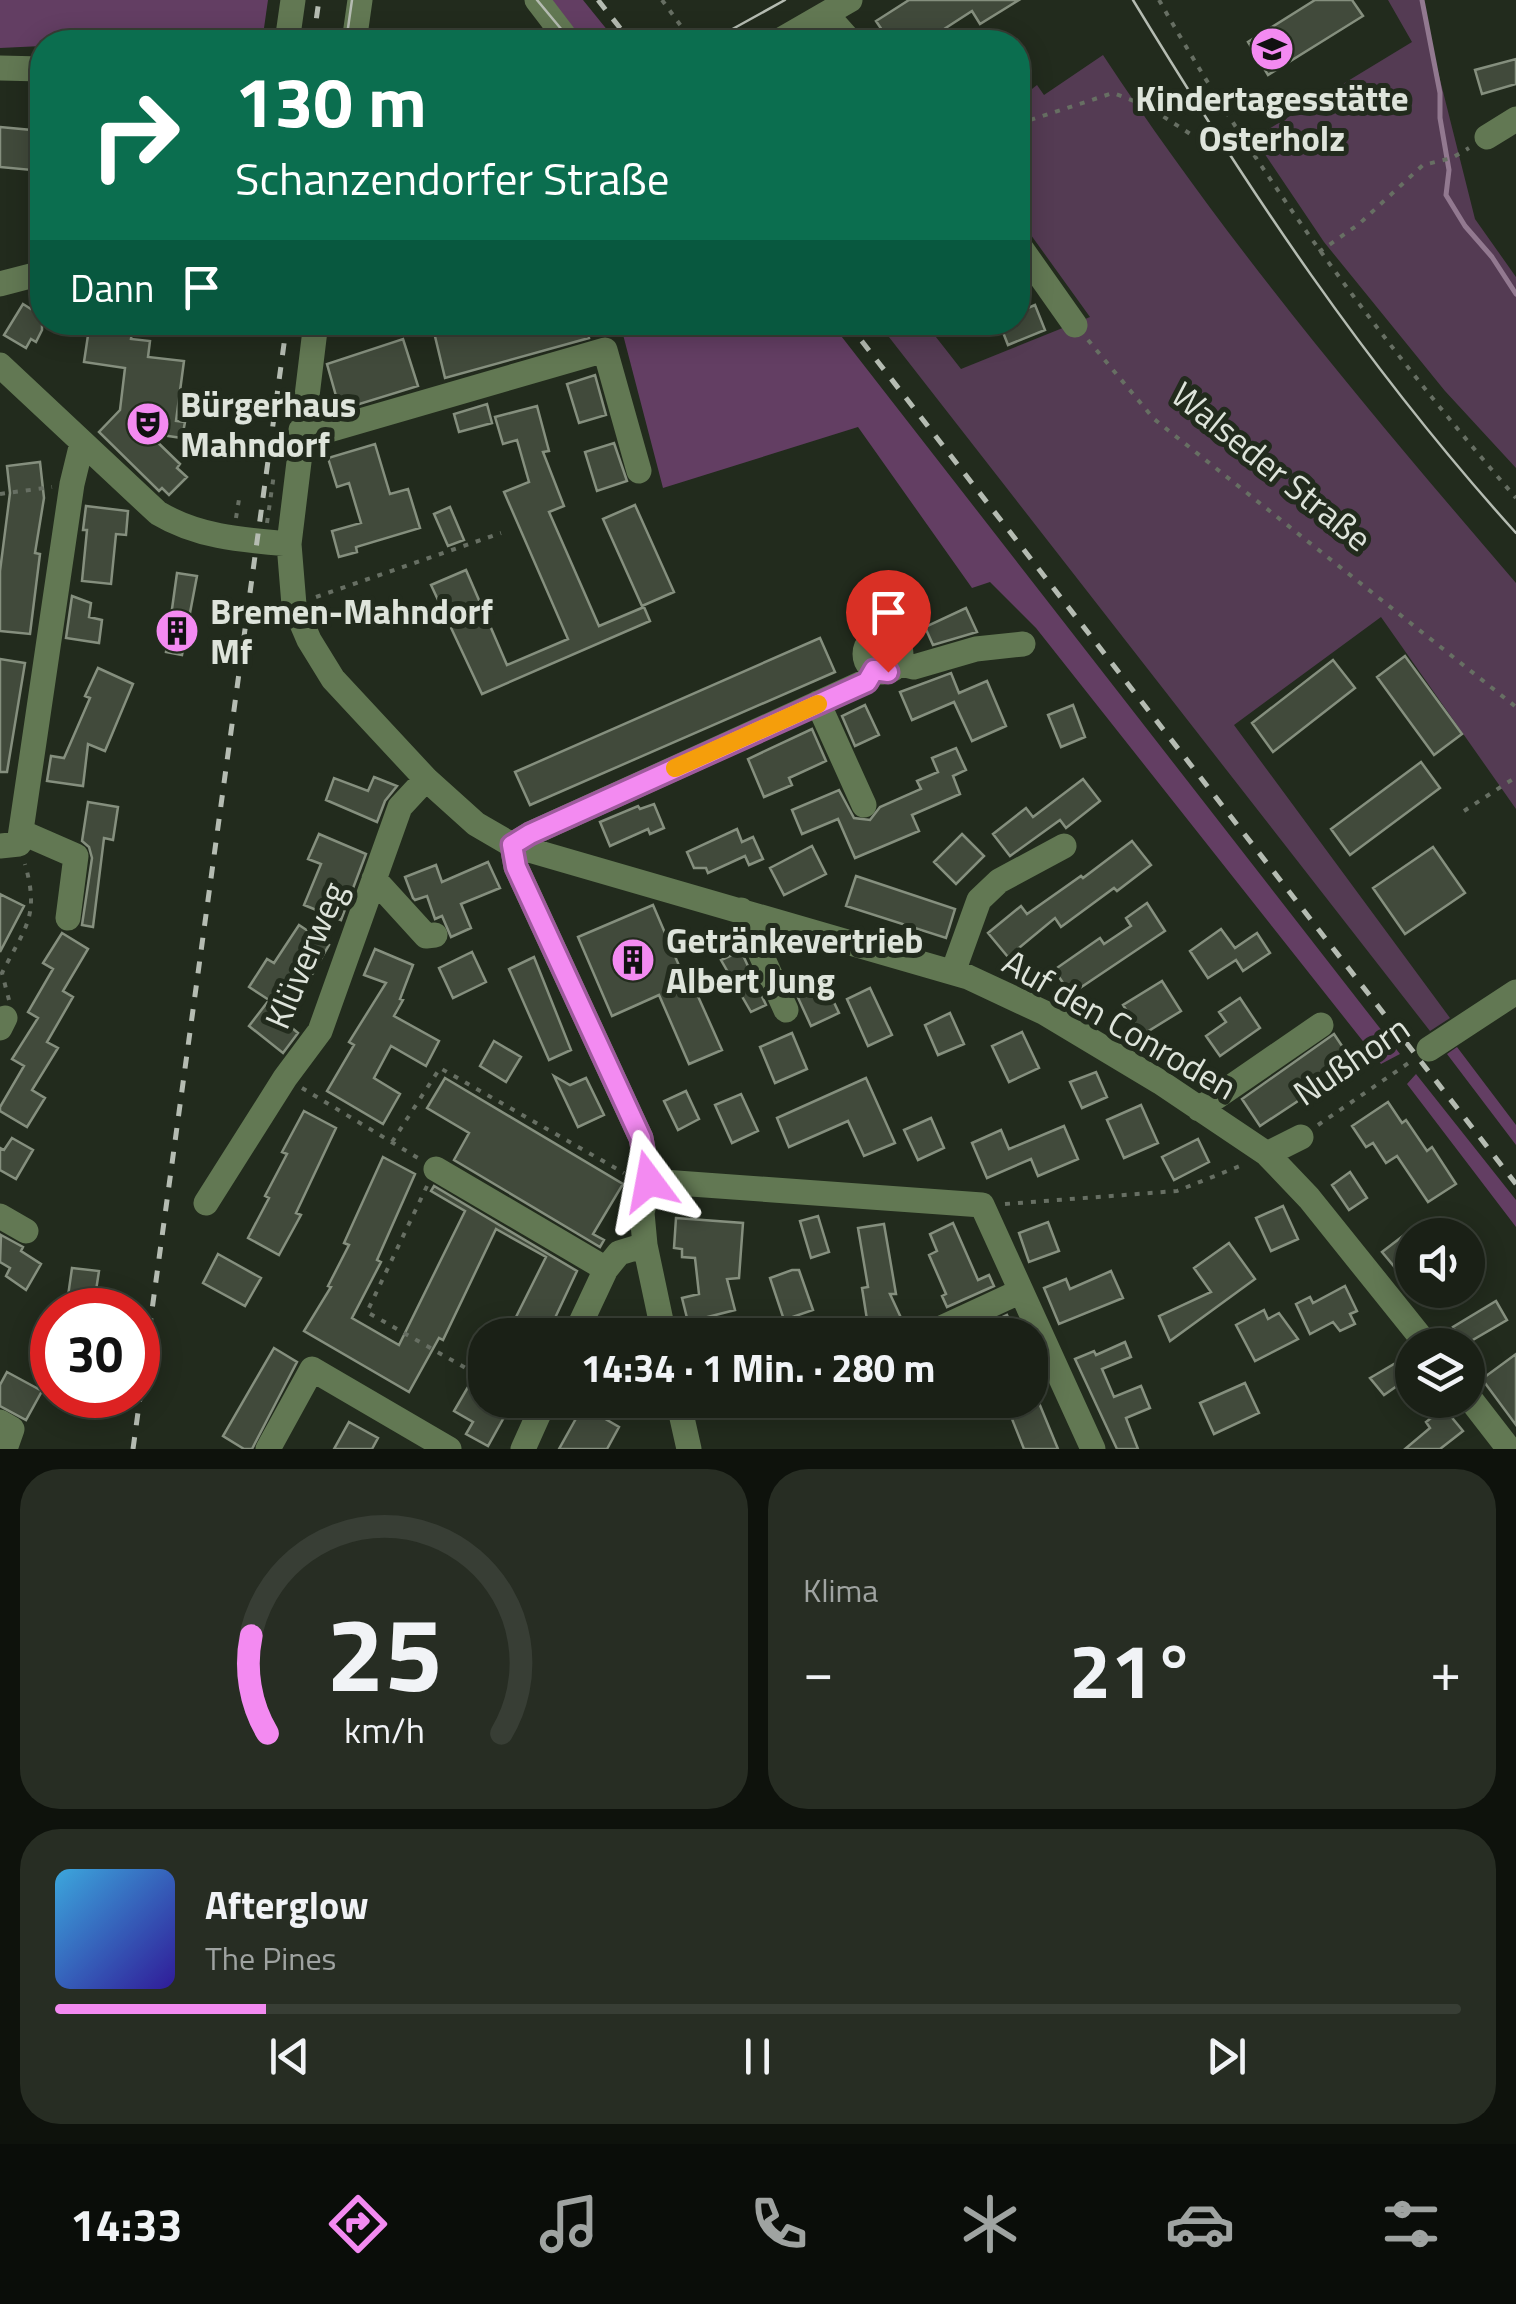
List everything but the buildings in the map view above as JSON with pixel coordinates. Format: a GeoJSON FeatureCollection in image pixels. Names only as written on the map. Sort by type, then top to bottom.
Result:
{"type":"FeatureCollection","features":[{"type":"Feature","properties":{"kind":"street"},"geometry":{"type":"LineString","coordinates":[[289,30],[293,0]]}},
{"type":"Feature","properties":{"kind":"street"},"geometry":{"type":"LineString","coordinates":[[356,30],[360,0]]}},
{"type":"Feature","properties":{"kind":"street"},"geometry":{"type":"LineString","coordinates":[[536,0],[560,30]]}},
{"type":"Feature","properties":{"kind":"street"},"geometry":{"type":"LineString","coordinates":[[798,30],[850,0]]}},
{"type":"Feature","properties":{"kind":"street"},"geometry":{"type":"LineString","coordinates":[[826,14],[841,30]]}},
{"type":"Feature","properties":{"kind":"street"},"geometry":{"type":"LineString","coordinates":[[0,68],[30,69]]}},
{"type":"Feature","properties":{"kind":"street"},"geometry":{"type":"LineString","coordinates":[[1487,137],[1516,119]]}},
{"type":"Feature","properties":{"kind":"street"},"geometry":{"type":"LineString","coordinates":[[1030,261],[1075,324]]}},
{"type":"Feature","properties":{"kind":"street"},"geometry":{"type":"LineString","coordinates":[[0,284],[30,276]]}},
{"type":"Feature","properties":{"kind":"street","name":"Auf den Conroden"},"geometry":{"type":"LineString","coordinates":[[314,335],[301,430],[277,543],[308,640],[333,679],[426,780],[476,824],[512,845],[952,972],[1045,1012],[1267,1154],[1309,1198],[1413,1328]]}},
{"type":"Feature","properties":{"kind":"street"},"geometry":{"type":"LineString","coordinates":[[301,430],[322,432],[605,350],[639,472]]}},
{"type":"Feature","properties":{"kind":"street"},"geometry":{"type":"LineString","coordinates":[[0,365],[158,513],[205,534],[277,543]]}},
{"type":"Feature","properties":{"kind":"street"},"geometry":{"type":"LineString","coordinates":[[68,918],[76,856],[14,841],[82,443]]}},
{"type":"Feature","properties":{"kind":"street"},"geometry":{"type":"LineString","coordinates":[[660,1318],[645,1245],[642,1213],[649,1181],[641,1138],[516,867],[512,845],[867,682],[886,666],[914,667],[976,649],[1023,644]]}},
{"type":"Feature","properties":{"kind":"street"},"geometry":{"type":"LineString","coordinates":[[818,704],[864,805]]}},
{"type":"Feature","properties":{"kind":"street","name":"Klüverweg"},"geometry":{"type":"LineString","coordinates":[[206,1203],[284,1078],[320,1030],[400,807],[426,780]]}},
{"type":"Feature","properties":{"kind":"street"},"geometry":{"type":"LineString","coordinates":[[952,972],[979,900],[999,881],[1064,846]]}},
{"type":"Feature","properties":{"kind":"street"},"geometry":{"type":"LineString","coordinates":[[374,879],[426,936],[435,935]]}},
{"type":"Feature","properties":{"kind":"street"},"geometry":{"type":"LineString","coordinates":[[741,910],[786,1010]]}},
{"type":"Feature","properties":{"kind":"street","name":"Nußhorn"},"geometry":{"type":"LineString","coordinates":[[1429,1049],[1516,992]]}},
{"type":"Feature","properties":{"kind":"street"},"geometry":{"type":"LineString","coordinates":[[1200,1109],[1321,1025]]}},
{"type":"Feature","properties":{"kind":"street","name":"Nußhorn"},"geometry":{"type":"LineString","coordinates":[[1267,1154],[1301,1137]]}},
{"type":"Feature","properties":{"kind":"street"},"geometry":{"type":"LineString","coordinates":[[436,1169],[606,1269]]}},
{"type":"Feature","properties":{"kind":"street"},"geometry":{"type":"LineString","coordinates":[[649,1181],[982,1205],[1093,1449]]}},
{"type":"Feature","properties":{"kind":"street"},"geometry":{"type":"LineString","coordinates":[[0,1216],[26,1232]]}},
{"type":"Feature","properties":{"kind":"street"},"geometry":{"type":"LineString","coordinates":[[584,1318],[606,1269],[619,1253],[645,1245]]}},
{"type":"Feature","properties":{"kind":"street"},"geometry":{"type":"LineString","coordinates":[[963,1318],[1022,1291]]}},
{"type":"Feature","properties":{"kind":"street"},"geometry":{"type":"LineString","coordinates":[[268,1449],[312,1369],[449,1449]]}},
{"type":"Feature","properties":{"kind":"street"},"geometry":{"type":"LineString","coordinates":[[522,1449],[537,1418]]}},
{"type":"Feature","properties":{"kind":"street"},"geometry":{"type":"LineString","coordinates":[[682,1418],[689,1449]]}},
{"type":"Feature","properties":{"kind":"street"},"geometry":{"type":"LineString","coordinates":[[1485,1418],[1509,1449]]}},
{"type":"Feature","properties":{"kind":"path"},"geometry":{"type":"LineString","coordinates":[[662,0],[683,30]]}},
{"type":"Feature","properties":{"kind":"path"},"geometry":{"type":"LineString","coordinates":[[1159,0],[1319,252],[1426,394],[1516,498]]}},
{"type":"Feature","properties":{"kind":"path"},"geometry":{"type":"LineString","coordinates":[[1030,120],[1114,94],[1147,106],[1195,136]]}},
{"type":"Feature","properties":{"kind":"path"},"geometry":{"type":"LineString","coordinates":[[1319,252],[1359,224],[1424,165],[1452,158]]}},
{"type":"Feature","properties":{"kind":"path","name":"Walseder Straße"},"geometry":{"type":"LineString","coordinates":[[1075,324],[1154,419],[1516,707]]}},
{"type":"Feature","properties":{"kind":"path"},"geometry":{"type":"LineString","coordinates":[[274,474],[277,543]]}},
{"type":"Feature","properties":{"kind":"path"},"geometry":{"type":"LineString","coordinates":[[0,494],[72,484]]}},
{"type":"Feature","properties":{"kind":"path"},"geometry":{"type":"LineString","coordinates":[[294,604],[500,533]]}},
{"type":"Feature","properties":{"kind":"path"},"geometry":{"type":"LineString","coordinates":[[1464,812],[1516,777]]}},
{"type":"Feature","properties":{"kind":"path"},"geometry":{"type":"LineString","coordinates":[[3,1023],[11,1006],[2,973],[32,913],[33,891],[14,841]]}},
{"type":"Feature","properties":{"kind":"path","name":"Nußhorn"},"geometry":{"type":"LineString","coordinates":[[1301,1137],[1429,1049]]}},
{"type":"Feature","properties":{"kind":"path"},"geometry":{"type":"LineString","coordinates":[[392,1142],[440,1068],[629,1176],[649,1181]]}},
{"type":"Feature","properties":{"kind":"path"},"geometry":{"type":"LineString","coordinates":[[284,1078],[436,1169],[367,1312],[468,1369]]}},
{"type":"Feature","properties":{"kind":"path"},"geometry":{"type":"LineString","coordinates":[[982,1205],[1176,1191],[1267,1154]]}},
{"type":"Feature","properties":{"kind":"shaded area"},"geometry":{"type":"Polygon","coordinates":[[[0,0],[268,0],[264,30],[30,30],[30,47],[0,48],[0,0]]]}},
{"type":"Feature","properties":{"kind":"shaded area"},"geometry":{"type":"Polygon","coordinates":[[[547,0],[583,0],[607,30],[571,30],[547,0]]]}},
{"type":"Feature","properties":{"kind":"shaded area"},"geometry":{"type":"Polygon","coordinates":[[[1388,0],[1420,0],[1475,219],[1516,277],[1516,468],[1445,391],[1324,242],[1254,138],[1412,42],[1388,0]]]}},
{"type":"Feature","properties":{"kind":"shaded area"},"geometry":{"type":"Polygon","coordinates":[[[1103,55],[1249,259],[1516,583],[1516,809],[1381,617],[1234,725],[1450,1018],[1430,1031],[887,335],[934,335],[961,369],[1090,317],[1030,234],[1030,91],[1037,85],[1044,95],[1103,55]]]}},
{"type":"Feature","properties":{"kind":"shaded area"},"geometry":{"type":"Polygon","coordinates":[[[623,335],[840,335],[1400,1054],[1381,1064],[1036,628],[990,582],[972,588],[858,427],[663,488],[623,335]]]}},
{"type":"Feature","properties":{"kind":"shaded area"},"geometry":{"type":"Polygon","coordinates":[[[1457,1047],[1516,1125],[1516,1145],[1447,1054],[1457,1047]]]}},
{"type":"Feature","properties":{"kind":"shaded area"},"geometry":{"type":"Polygon","coordinates":[[[1416,1074],[1516,1200],[1516,1227],[1407,1084],[1416,1074]]]}},
{"type":"Feature","properties":{"kind":"waterway"},"geometry":{"type":"LineString","coordinates":[[1422,0],[1440,93],[1449,170],[1446,195],[1516,294]]}},
{"type":"Feature","properties":{"kind":"tram line"},"geometry":{"type":"LineString","coordinates":[[348,30],[352,0]]}},
{"type":"Feature","properties":{"kind":"tram line"},"geometry":{"type":"LineString","coordinates":[[537,0],[562,30]]}},
{"type":"Feature","properties":{"kind":"tram line"},"geometry":{"type":"LineString","coordinates":[[731,30],[785,0]]}},
{"type":"Feature","properties":{"kind":"tram line"},"geometry":{"type":"LineString","coordinates":[[1133,0],[1221,141],[1359,342],[1516,533]]}},
{"type":"Feature","properties":{"kind":"railway"},"geometry":{"type":"LineString","coordinates":[[315,30],[319,0]]}},
{"type":"Feature","properties":{"kind":"railway"},"geometry":{"type":"LineString","coordinates":[[598,0],[622,30]]}},
{"type":"Feature","properties":{"kind":"railway"},"geometry":{"type":"LineString","coordinates":[[133,1449],[285,335]]}},
{"type":"Feature","properties":{"kind":"railway"},"geometry":{"type":"LineString","coordinates":[[857,335],[1516,1184]]}},
{"type":"Feature","properties":{"kind":"slow traffic"},"geometry":{"type":"LineString","coordinates":[[675,768],[818,704]]}},
{"type":"Feature","properties":{"kind":"place","name":"Kindertagesstätte Osterholz"},"geometry":{"type":"Point","coordinates":[1272,49]}},
{"type":"Feature","properties":{"kind":"place","name":"Bürgerhaus Mahndorf"},"geometry":{"type":"Point","coordinates":[148,424]}},
{"type":"Feature","properties":{"kind":"place","name":"Bremen-Mahndorf Mf"},"geometry":{"type":"Point","coordinates":[177,631]}},
{"type":"Feature","properties":{"kind":"place","name":"Getränkevertrieb Albert Jung"},"geometry":{"type":"Point","coordinates":[633,960]}},
{"type":"Feature","properties":{"kind":"route"},"geometry":{"type":"LineString","coordinates":[[649,1181],[641,1138],[516,867],[512,845],[867,682],[874,670],[888,672]]}}]}
